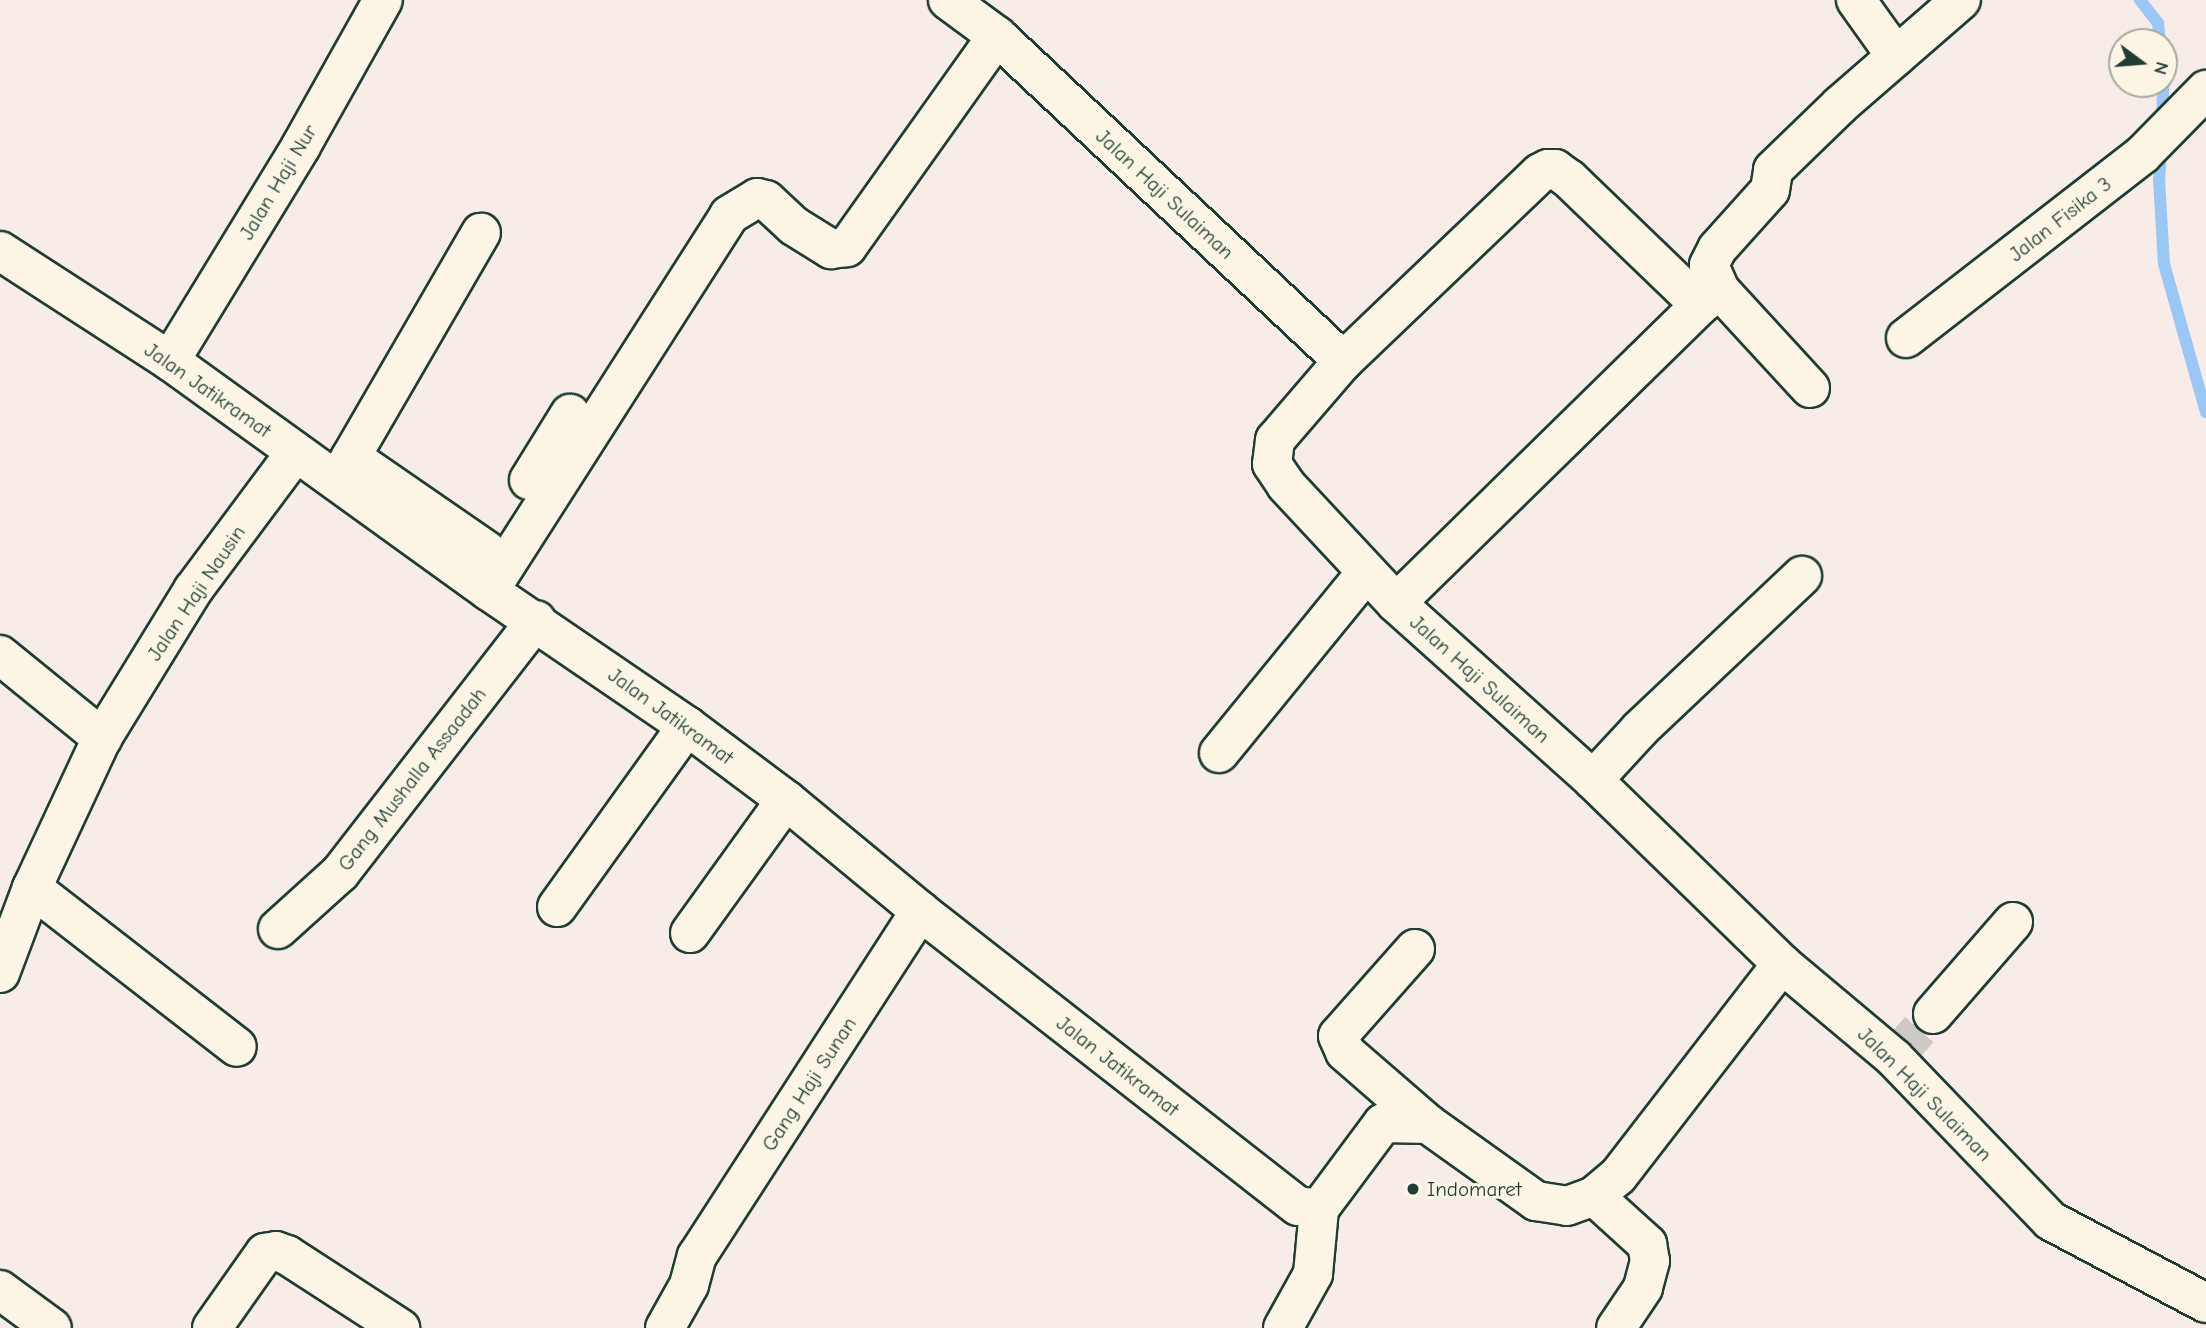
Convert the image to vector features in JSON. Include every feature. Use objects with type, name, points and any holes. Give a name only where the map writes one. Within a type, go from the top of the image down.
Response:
[{"type":"street","name":"Jalan Haji Nur","points":[[170,361],[301,146],[383,0]]},
{"type":"street","points":[[1856,0],[1896,56]]},
{"type":"street","points":[[1396,603],[1710,298],[1709,265],[1717,249],[1770,190],[1773,170],[1961,0]]},
{"type":"street","name":"Jalan Haji Sulaiman","points":[[957,3],[997,36],[1343,361],[1275,440],[1272,464],[1286,485],[1366,573],[1593,780],[1782,964],[1894,1058],[2051,1221],[2206,1303]]},
{"type":"street","points":[[482,573],[729,215],[757,198],[766,200],[794,226],[831,249],[847,247],[997,36]]},
{"type":"street","name":"Jalan Fisika 3","points":[[1906,338],[2143,154],[2205,90]]},
{"type":"street","points":[[1343,361],[1540,173],[1555,169],[1710,298],[1810,388]]},
{"type":"street","points":[[344,469],[481,233]]},
{"type":"street","name":"Jalan Jatikramat","points":[[0,251],[170,361],[296,452],[344,469],[482,573],[536,620],[687,726],[786,800],[920,911],[1298,1206],[1319,1209]]},
{"type":"street","points":[[482,573],[570,414]]},
{"type":"street","name":"Jalan Haji Nausin","points":[[0,973],[32,888],[102,738],[193,590],[296,452]]},
{"type":"street","points":[[1219,752],[1366,573]]},
{"type":"street","points":[[1593,780],[1640,729],[1802,576]]},
{"type":"street","name":"Gang Mushalla Assaadah","points":[[278,929],[340,873],[536,620]]},
{"type":"street","points":[[0,654],[102,738]]},
{"type":"street","points":[[557,907],[687,726]]},
{"type":"street","points":[[690,933],[786,800]]},
{"type":"street","points":[[32,888],[237,1047]]},
{"type":"street","name":"Gang Haji Sunan","points":[[665,1328],[689,1285],[697,1256],[920,911]]},
{"type":"street","points":[[1933,1014],[2013,922]]},
{"type":"street","points":[[1415,949],[1338,1035],[1345,1052],[1428,1124],[1536,1201],[1567,1206],[1594,1196],[1618,1177],[1782,964]]},
{"type":"street","points":[[1283,1328],[1314,1274],[1319,1209],[1382,1123],[1428,1124]]},
{"type":"street","points":[[1594,1196],[1647,1244],[1650,1261],[1643,1288],[1616,1328]]},
{"type":"street","points":[[212,1328],[265,1253],[276,1251],[287,1255],[400,1328]]},
{"type":"street","points":[[0,1290],[52,1328]]},
{"type":"street","points":[[2202,1328],[2206,1317]]},
{"type":"waterway","points":[[2140,0],[2158,23],[2159,28]]},
{"type":"waterway","points":[[2162,122],[2163,98]]},
{"type":"waterway","points":[[2161,147],[2159,180],[2164,264],[2206,412]]},
{"type":"tunnel","points":[[1894,1058],[1933,1014]]},
{"type":"place","name":"Indomaret","points":[[1413,1189]]}]
